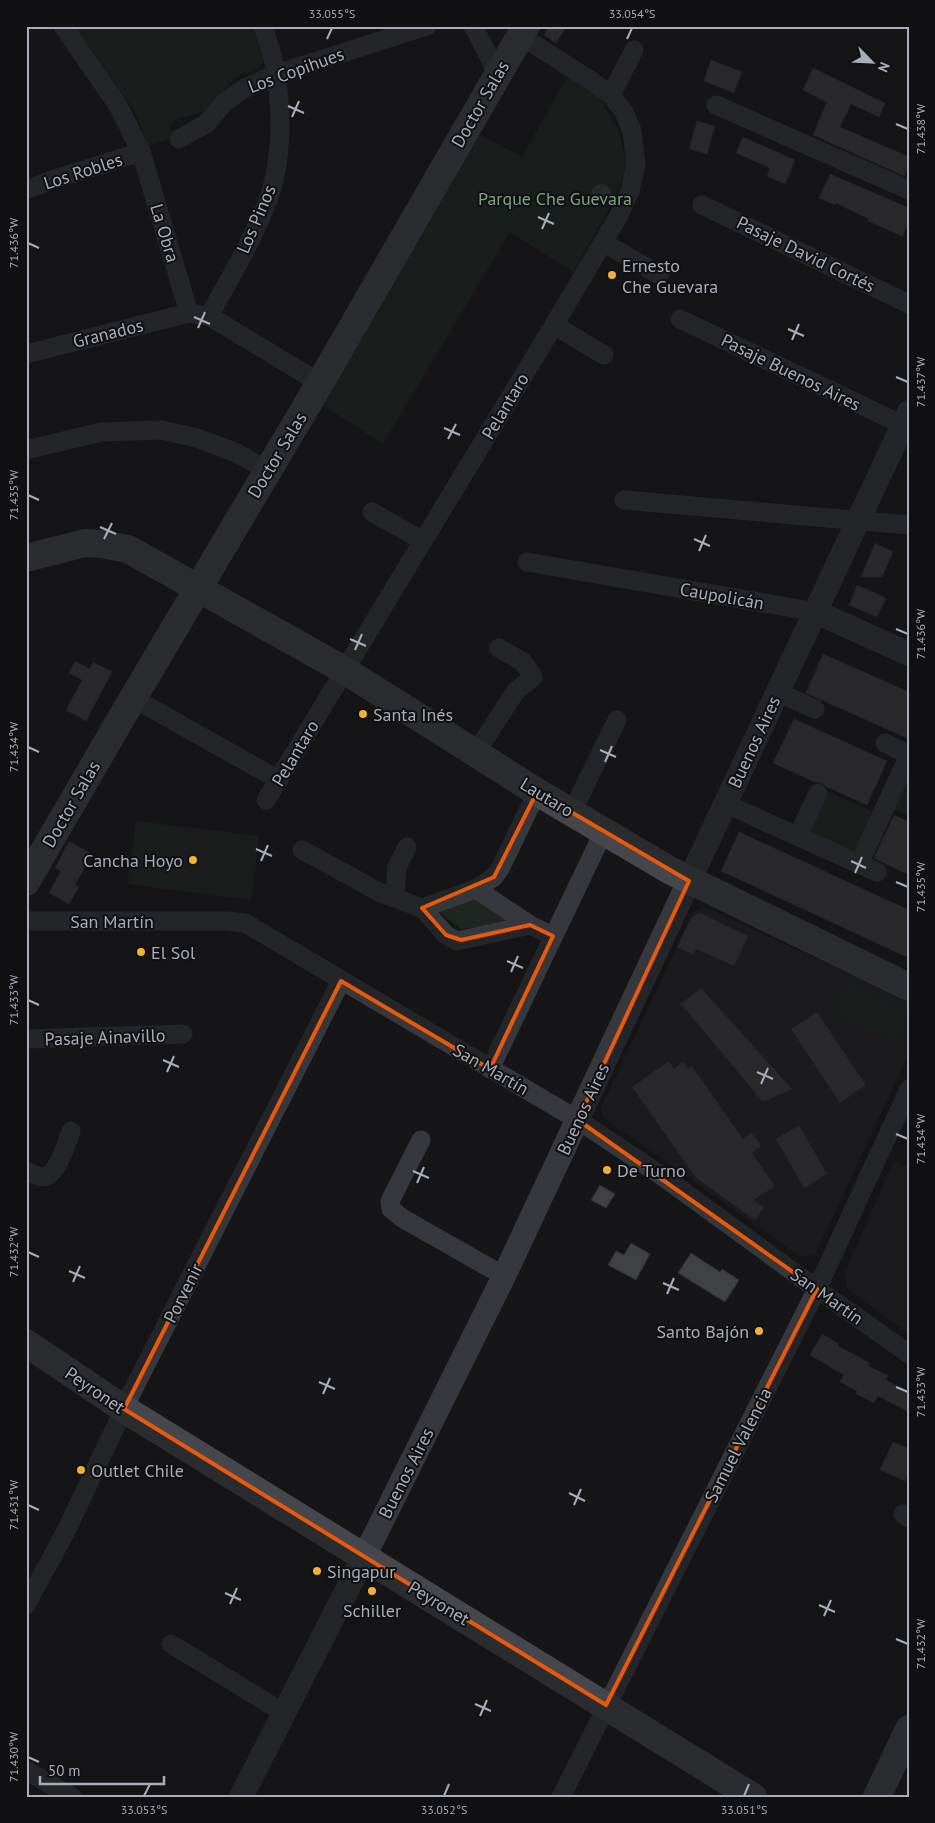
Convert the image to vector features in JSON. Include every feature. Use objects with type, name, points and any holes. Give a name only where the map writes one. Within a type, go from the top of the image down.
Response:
[{"type":"main road","name":"Doctor Salas","points":[[26,882],[198,587],[320,383],[523,31]]},
{"type":"main road","name":"Lautaro","points":[[26,558],[85,543],[128,549],[344,670],[537,792],[689,882],[909,987]]},
{"type":"main road","name":"Peyronet","points":[[26,1344],[124,1409],[753,1797]]},
{"type":"main road","points":[[877,1797],[909,1729]]},
{"type":"street","name":"La Obra","points":[[63,26],[120,106],[141,152],[189,313]]},
{"type":"street","name":"Los Pinos","points":[[209,316],[256,230],[276,169],[280,128],[276,74],[263,26]]},
{"type":"street","name":"Los Copihues","points":[[179,139],[206,124],[224,103],[243,89],[276,74],[427,26]]},
{"type":"street","points":[[473,26],[498,74]]},
{"type":"street","name":"Pelantaro","points":[[266,800],[554,325],[603,242],[630,191],[636,165],[632,131],[624,112],[611,95],[523,31]]},
{"type":"street","points":[[611,95],[634,50]]},
{"type":"street","points":[[716,105],[909,190]]},
{"type":"street","name":"Los Robles","points":[[26,190],[141,152]]},
{"type":"street","name":"Pasaje David Cortés","points":[[702,205],[909,304]]},
{"type":"street","points":[[603,242],[659,275]]},
{"type":"street","points":[[189,313],[209,316],[320,383]]},
{"type":"street","name":"Granados","points":[[26,354],[189,313]]},
{"type":"street","name":"Pasaje Buenos Aires","points":[[680,319],[906,419]]},
{"type":"street","points":[[554,325],[604,355]]},
{"type":"street","name":"Buenos Aires","points":[[240,1797],[364,1557],[504,1276],[906,419]]},
{"type":"street","points":[[26,450],[101,432],[162,430],[198,438],[229,450],[268,471]]},
{"type":"street","points":[[624,500],[909,525]]},
{"type":"street","points":[[372,512],[423,541]]},
{"type":"street","name":"Caupolicán","points":[[527,562],[816,612],[909,654]]},
{"type":"street","points":[[476,752],[516,691],[533,676],[523,662],[499,648]]},
{"type":"street","points":[[777,692],[815,709]]},
{"type":"street","points":[[133,698],[279,780]]},
{"type":"street","points":[[572,812],[617,720]]},
{"type":"street","points":[[859,864],[909,755],[885,743]]},
{"type":"street","points":[[422,908],[476,889],[494,877],[501,867],[537,792]]},
{"type":"street","points":[[798,836],[818,793]]},
{"type":"street","points":[[726,804],[877,872]]},
{"type":"street","points":[[490,1068],[603,832]]},
{"type":"street","points":[[395,897],[396,867],[407,847]]},
{"type":"street","points":[[302,850],[381,893],[422,908],[446,935],[457,940],[530,925]]},
{"type":"street","points":[[476,889],[530,925],[553,936]]},
{"type":"street","name":"San Martín","points":[[26,921],[226,921],[245,923],[578,1120],[662,1176],[909,1354]]},
{"type":"street","name":"Porvenir","points":[[26,1604],[66,1531],[124,1409],[342,981]]},
{"type":"street","name":"Pasaje Ainavillo","points":[[26,1039],[183,1034]]},
{"type":"street","name":"Samuel Valencia","points":[[561,1797],[817,1289],[909,1089]]},
{"type":"street","points":[[26,1171],[40,1177],[48,1176],[55,1170],[71,1131]]},
{"type":"street","points":[[421,1140],[390,1201],[391,1208],[402,1218],[504,1276]]},
{"type":"street","points":[[171,1644],[284,1713]]},
{"type":"street","points":[[26,1770],[72,1797]]},
{"type":"highlighted area","points":[[537,792],[689,881],[578,1120],[817,1289],[606,1705],[124,1409],[341,981],[490,1069],[553,936],[530,925],[461,940],[446,935],[422,908],[494,877]]},
{"type":"shaded area","points":[[705,907],[909,1001],[909,1053],[815,1255],[801,1257],[603,1117],[601,1108],[694,911]]},
{"type":"shaded area","points":[[894,1161],[909,1168],[909,1334],[847,1288],[845,1272]]},
{"type":"green space","points":[[74,26],[254,26],[263,61],[259,68],[234,78],[209,110],[173,120],[170,126],[174,138],[148,146],[135,111]]},
{"type":"green space","name":"Parque Che Guevara","points":[[567,77],[598,95],[619,131],[627,167],[613,202],[573,272],[510,232],[383,444],[321,404],[479,134],[522,157]]},
{"type":"green space","points":[[909,775],[909,816],[893,809]]},
{"type":"green space","points":[[823,789],[873,812],[853,855],[804,833]]},
{"type":"green space","name":"Cancha Hoyo","points":[[136,821],[259,836],[251,900],[128,884]]},
{"type":"green space","points":[[472,897],[511,923],[461,929],[438,911]]},
{"type":"green space","points":[[849,983],[909,1012],[895,1042],[835,1013]]},
{"type":"building","points":[[549,26],[567,26],[556,43],[544,35]]},
{"type":"building","points":[[711,60],[742,72],[734,93],[704,81]]},
{"type":"building","points":[[813,68],[885,103],[879,117],[851,104],[840,127],[909,157],[909,165],[904,176],[813,135],[827,102],[803,90]]},
{"type":"building","points":[[697,121],[715,126],[707,154],[689,149]]},
{"type":"building","points":[[743,137],[795,160],[785,184],[767,176],[770,168],[736,153]]},
{"type":"building","points":[[830,174],[909,208],[909,222],[902,236],[868,221],[869,219],[836,203],[835,205],[819,198]]},
{"type":"building","points":[[601,184],[608,187],[611,194],[608,201],[601,204],[594,201],[591,194],[594,187]]},
{"type":"building","points":[[875,543],[893,552],[882,577],[861,577]]},
{"type":"building","points":[[857,585],[886,598],[877,617],[849,605]]},
{"type":"building","points":[[823,654],[909,692],[909,739],[806,693]]},
{"type":"building","points":[[75,661],[90,669],[93,662],[112,672],[86,721],[66,710],[82,680],[69,673]]},
{"type":"building","points":[[794,719],[887,761],[867,805],[822,783],[812,781],[773,763]]},
{"type":"building","points":[[894,815],[909,822],[909,875],[874,858]]},
{"type":"building","points":[[739,832],[909,910],[909,958],[721,871]]},
{"type":"building","points":[[69,841],[92,854],[75,885],[79,887],[69,904],[49,893],[61,871],[55,868]]},
{"type":"building","points":[[700,913],[748,936],[734,966],[696,949],[693,955],[677,947],[692,917]]},
{"type":"building","points":[[701,988],[792,1089],[763,1102],[681,1004]]},
{"type":"building","points":[[817,1012],[866,1085],[840,1103],[791,1029]]},
{"type":"building","points":[[669,1061],[674,1069],[683,1062],[688,1069],[692,1066],[743,1139],[752,1133],[761,1146],[752,1153],[775,1186],[754,1200],[764,1207],[755,1220],[696,1178],[632,1087]]},
{"type":"building","points":[[799,1125],[827,1174],[804,1188],[776,1139]]},
{"type":"building","points":[[600,1185],[615,1194],[606,1208],[591,1200]]},
{"type":"building","points":[[631,1243],[650,1254],[636,1280],[608,1265],[616,1251],[624,1255]]},
{"type":"building","points":[[691,1253],[720,1272],[722,1269],[739,1280],[725,1302],[678,1273]]},
{"type":"building","points":[[822,1334],[839,1344],[838,1346],[870,1363],[869,1366],[888,1376],[886,1380],[909,1392],[909,1412],[878,1396],[874,1403],[856,1394],[857,1391],[840,1382],[844,1375],[810,1355]]},
{"type":"building","points":[[893,1442],[909,1449],[909,1474],[905,1481],[880,1470]]},
{"type":"place","name":"Ernesto Che Guevara","points":[[612,275]]},
{"type":"place","name":"Santa Inés","points":[[363,714]]},
{"type":"place","name":"Cancha Hoyo","points":[[193,860]]},
{"type":"place","name":"El Sol","points":[[141,952]]},
{"type":"place","name":"De Turno","points":[[607,1170]]},
{"type":"place","name":"Santo Bajón","points":[[759,1331]]},
{"type":"place","name":"Outlet Chile","points":[[81,1470]]},
{"type":"place","name":"Singapur","points":[[317,1571]]},
{"type":"place","name":"Schiller","points":[[372,1591]]}]
